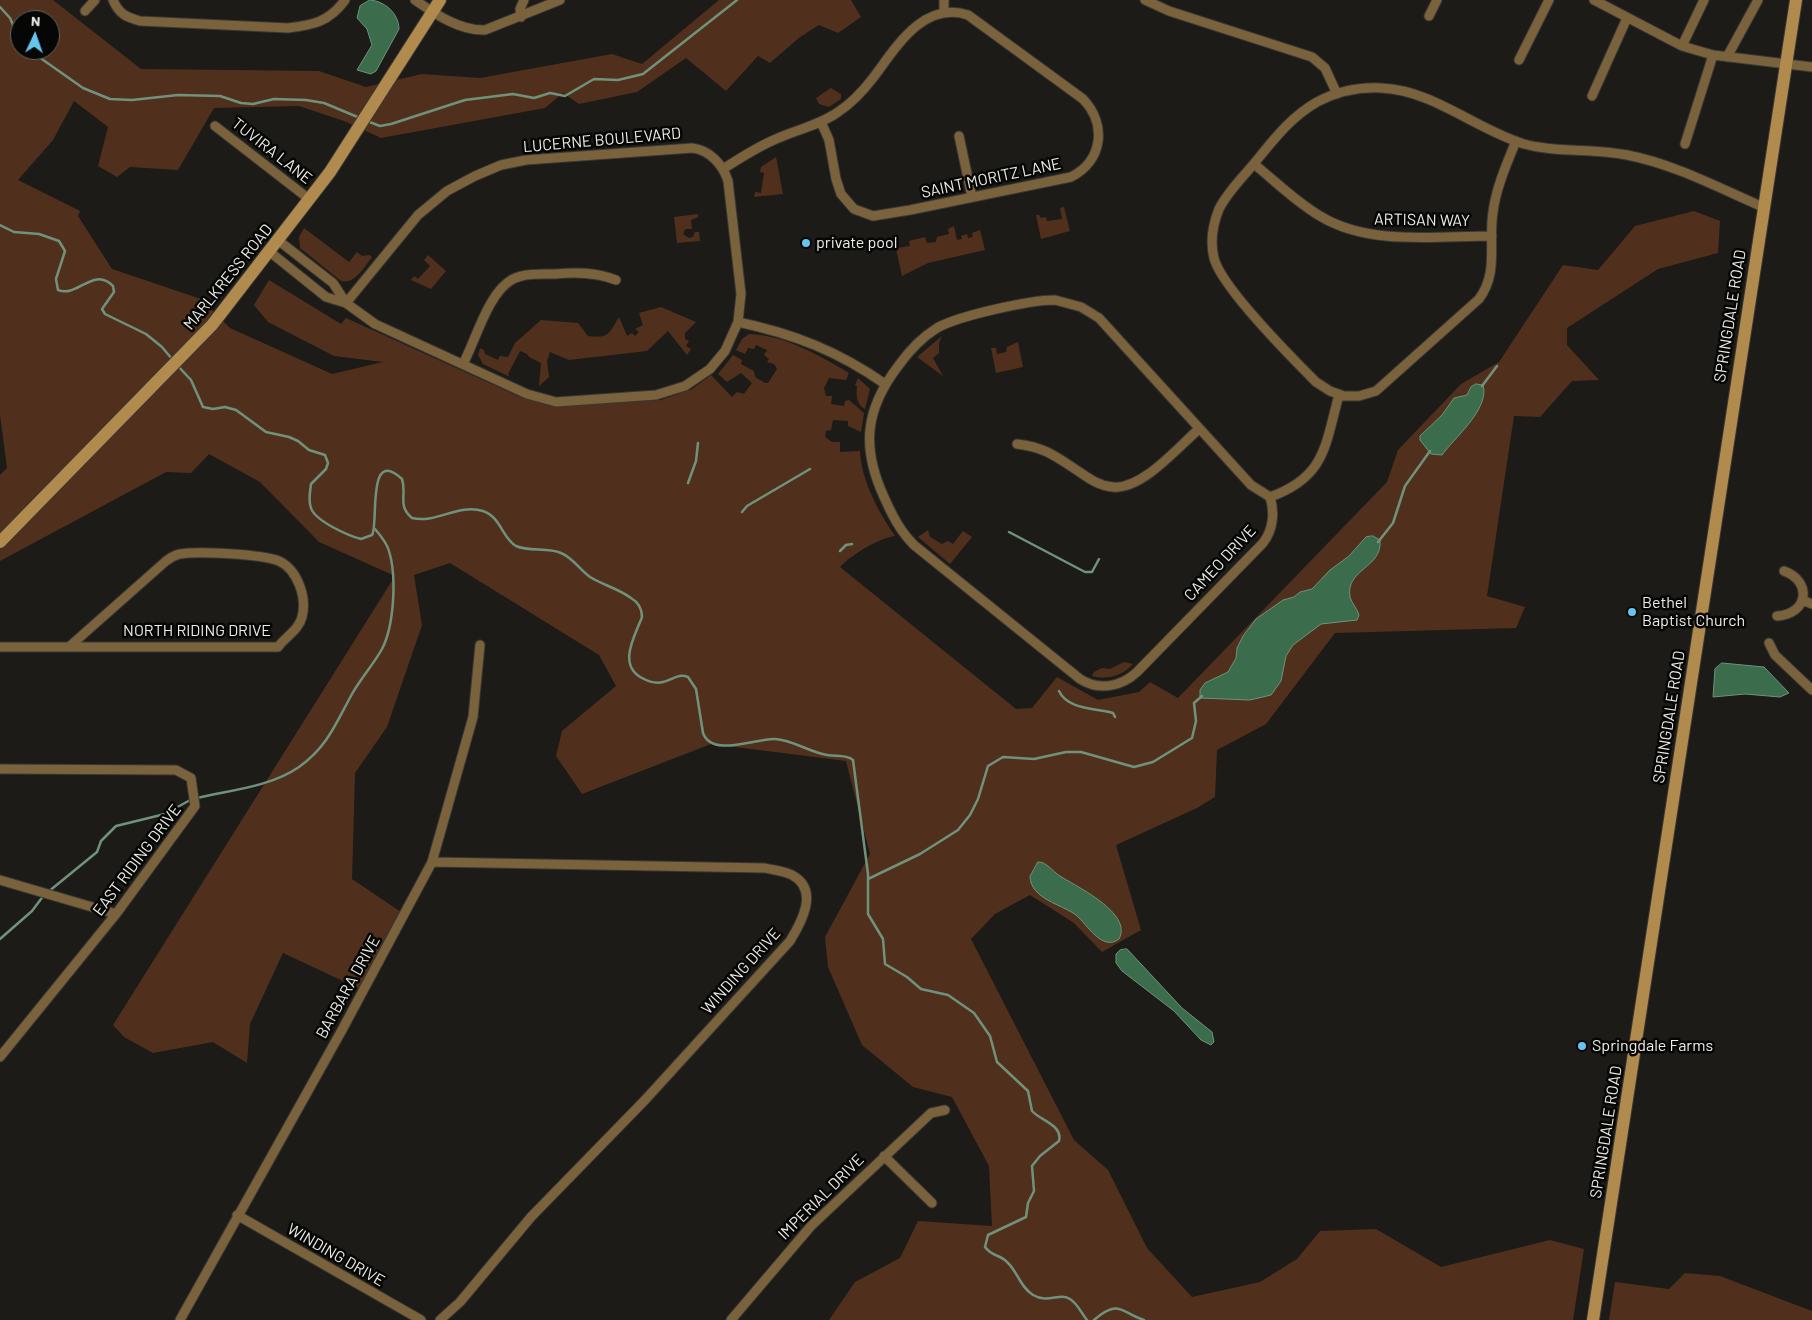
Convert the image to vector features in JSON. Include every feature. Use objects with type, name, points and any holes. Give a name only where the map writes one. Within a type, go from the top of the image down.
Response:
[{"type":"main road","name":"MARLKRESS ROAD","points":[[0,542],[177,363],[212,325],[279,241],[356,134],[440,0]]},
{"type":"main road","name":"SPRINGDALE ROAD","points":[[1592,1320],[1796,0]]},
{"type":"street","points":[[85,11],[95,0]]},
{"type":"street","points":[[113,0],[119,12],[127,18],[140,21],[288,28],[309,26],[324,21],[345,0]]},
{"type":"street","points":[[415,0],[432,12],[459,26],[475,31],[485,30],[521,17],[560,0]]},
{"type":"street","points":[[521,17],[520,9],[524,0]]},
{"type":"street","points":[[270,252],[326,297],[346,303],[375,324],[527,394],[549,401],[656,395],[685,386],[710,370],[725,351],[738,322],[741,294],[738,260],[730,188],[723,168],[760,146],[821,122],[838,113],[858,96],[915,24],[932,12],[944,10],[944,0]]},
{"type":"street","points":[[1146,0],[1169,11],[1312,57],[1325,68],[1337,94]]},
{"type":"street","points":[[1429,16],[1437,0]]},
{"type":"street","points":[[1519,60],[1549,0]]},
{"type":"street","points":[[1594,0],[1611,4],[1627,18],[1682,46],[1713,55],[1812,67]]},
{"type":"street","points":[[1682,46],[1704,0]]},
{"type":"street","points":[[1727,57],[1758,0]]},
{"type":"street","name":"SAINT MORITZ LANE","points":[[821,122],[829,140],[839,190],[847,203],[860,212],[879,216],[1063,179],[1076,174],[1090,162],[1099,142],[1099,126],[1093,111],[1083,99],[969,16],[958,11],[944,10]]},
{"type":"street","points":[[1592,96],[1627,18]]},
{"type":"street","points":[[1685,144],[1713,55]]},
{"type":"street","points":[[1516,141],[1494,202],[1491,274],[1479,299],[1380,388],[1359,396],[1339,395],[1324,388],[1311,377],[1234,293],[1217,268],[1214,256],[1213,235],[1218,212],[1227,196],[1292,119],[1316,103],[1337,94],[1375,87],[1406,91],[1516,141],[1551,149],[1604,151],[1632,156],[1664,166],[1763,207]]},
{"type":"street","name":"TUVIRA LANE","points":[[215,126],[309,199]]},
{"type":"street","points":[[960,136],[972,197]]},
{"type":"street","name":"LUCERNE BOULEVARD","points":[[346,303],[418,214],[454,187],[492,169],[533,159],[682,148],[704,151],[723,168]]},
{"type":"street","name":"ARTISAN WAY","points":[[1254,164],[1315,213],[1354,231],[1379,236],[1492,236]]},
{"type":"street","points":[[279,241],[333,283],[346,303]]},
{"type":"street","points":[[463,364],[494,298],[503,286],[513,279],[532,275],[578,273],[604,275],[616,280]]},
{"type":"street","name":"CAMEO DRIVE","points":[[1059,300],[1081,307],[1099,318],[1199,429],[1251,485],[1270,498],[1272,524],[1266,539],[1141,669],[1130,679],[1114,685],[1089,684],[918,548],[901,530],[876,480],[870,453],[872,414],[885,384],[918,343],[945,324],[968,316],[1039,301],[1059,300]]},
{"type":"street","points":[[738,322],[783,332],[815,344],[885,384]]},
{"type":"street","points":[[1270,498],[1295,485],[1317,465],[1325,449],[1339,395]]},
{"type":"street","points":[[1016,444],[1046,450],[1093,481],[1120,487],[1130,485],[1144,477],[1199,429]]},
{"type":"street","name":"NORTH RIDING DRIVE","points":[[0,647],[278,647],[302,619],[304,605],[302,590],[295,576],[279,561],[195,552],[177,554],[166,561],[70,646]]},
{"type":"street","points":[[1777,616],[1794,612],[1802,600],[1802,588],[1799,580],[1793,574],[1784,571]]},
{"type":"street","points":[[1802,600],[1812,604]]},
{"type":"street","points":[[1769,643],[1775,655],[1812,690]]},
{"type":"street","name":"BARBARA DRIVE","points":[[180,1320],[432,862],[473,717],[480,645]]},
{"type":"street","name":"EAST RIDING DRIVE","points":[[0,769],[176,770],[191,778],[195,806],[116,914],[1,1055]]},
{"type":"street","name":"WINDING DRIVE","points":[[432,862],[765,868],[793,875],[803,886],[807,896],[803,919],[790,942],[645,1100],[531,1217],[460,1302],[440,1320]]},
{"type":"street","points":[[0,880],[116,914]]},
{"type":"street","name":"IMPERIAL DRIVE","points":[[731,1320],[811,1226],[931,1113],[945,1110]]},
{"type":"street","points":[[884,1156],[932,1203]]},
{"type":"street","name":"WINDING DRIVE","points":[[237,1215],[421,1320]]},
{"type":"shaded area","points":[[0,0],[53,0],[141,69],[319,71],[366,87],[422,74],[480,78],[612,54],[642,64],[719,0],[851,0],[861,17],[838,33],[819,25],[800,37],[770,63],[758,56],[726,91],[686,58],[637,92],[579,104],[563,93],[545,108],[381,138],[344,121],[299,106],[214,108],[178,170],[130,167],[117,177],[98,166],[108,127],[74,101],[53,140],[18,180],[80,211],[78,216],[112,269],[201,299],[230,328],[332,374],[383,362],[334,356],[268,322],[254,305],[269,280],[341,324],[346,318],[518,396],[550,406],[661,400],[692,389],[711,375],[732,397],[737,392],[744,394],[752,383],[741,373],[727,382],[718,374],[733,355],[742,360],[741,364],[754,371],[755,377],[765,383],[768,383],[777,369],[774,364],[767,362],[769,359],[764,355],[767,350],[756,345],[754,349],[748,348],[745,354],[736,350],[742,339],[749,334],[762,335],[788,342],[826,359],[849,373],[846,380],[829,378],[824,388],[826,396],[832,396],[831,404],[844,406],[845,401],[849,400],[864,413],[861,432],[848,426],[848,421],[833,420],[831,430],[826,431],[825,437],[832,442],[840,442],[840,452],[860,451],[867,485],[895,536],[888,537],[866,548],[851,557],[840,567],[1016,709],[1032,708],[1057,677],[1098,700],[1139,692],[1150,682],[1178,698],[1387,482],[1398,450],[1461,384],[1499,362],[1563,265],[1598,270],[1635,226],[1694,211],[1720,221],[1718,253],[1658,269],[1567,328],[1567,345],[1599,380],[1572,381],[1540,417],[1514,416],[1487,596],[1525,607],[1516,628],[1335,633],[1266,724],[1217,750],[1215,797],[1197,808],[1116,845],[1141,930],[1102,952],[1074,923],[1030,895],[995,914],[971,939],[1074,1140],[1108,1170],[1147,1248],[1192,1297],[1260,1282],[1297,1259],[1320,1231],[1376,1229],[1441,1267],[1550,1240],[1584,1249],[1573,1320],[829,1320],[855,1282],[900,1258],[918,1221],[992,1226],[989,1166],[952,1097],[913,1087],[862,1045],[828,967],[825,937],[870,854],[846,761],[711,744],[582,794],[556,756],[562,731],[616,686],[599,655],[450,563],[414,575],[422,625],[387,727],[355,773],[352,879],[401,912],[360,989],[283,953],[250,1024],[247,1063],[213,1042],[153,1053],[124,1037],[113,1025],[395,576],[319,542],[260,482],[209,454],[191,473],[166,472],[0,561],[0,475],[7,468],[0,415]]},
{"type":"shaded area","points":[[370,0],[381,3],[394,13],[399,29],[376,71],[371,74],[357,70],[372,45],[367,29],[357,18],[360,6]]},
{"type":"shaded area","points":[[831,88],[841,94],[841,99],[829,107],[819,104],[816,98]]},
{"type":"shaded area","points":[[776,157],[783,194],[754,197],[755,192],[761,193],[764,173],[760,172],[761,167]]},
{"type":"shaded area","points":[[1064,207],[1070,231],[1041,239],[1036,215],[1039,215],[1041,218],[1046,217],[1047,221],[1062,219],[1060,208]]},
{"type":"shaded area","points":[[698,214],[698,217],[691,220],[692,229],[685,229],[683,234],[689,238],[693,237],[695,232],[699,232],[700,241],[677,243],[674,217]]},
{"type":"shaded area","points":[[954,226],[957,240],[962,239],[961,236],[967,234],[968,238],[973,237],[972,233],[980,230],[985,250],[928,263],[902,276],[895,244],[897,243],[898,248],[910,246],[909,241],[925,237],[927,243],[936,242],[937,237],[949,234],[948,229]]},
{"type":"shaded area","points":[[304,228],[349,262],[357,252],[362,256],[369,255],[372,257],[363,270],[355,277],[351,280],[341,281],[300,248],[299,237]]},
{"type":"shaded area","points":[[428,255],[446,271],[431,289],[411,280],[414,276],[418,279],[430,266],[424,260]]},
{"type":"shaded area","points":[[661,307],[696,322],[685,333],[685,339],[689,341],[686,346],[691,349],[687,355],[668,331],[647,351],[569,360],[550,352],[547,361],[549,377],[539,386],[541,363],[527,354],[520,351],[508,374],[510,377],[483,364],[478,355],[480,348],[484,350],[485,354],[498,360],[500,356],[508,357],[515,343],[541,320],[578,323],[588,336],[600,337],[610,331],[619,317],[627,336],[632,333],[635,336],[639,332],[635,329],[643,325],[639,313]]},
{"type":"shaded area","points":[[942,336],[939,343],[939,353],[933,358],[943,376],[917,357]]},
{"type":"shaded area","points":[[1018,342],[1023,367],[996,373],[991,348],[996,348],[997,354],[1006,352],[1007,347]]},
{"type":"shaded area","points":[[858,378],[870,389],[865,409],[857,399],[857,386],[855,385]]},
{"type":"shaded area","points":[[1476,384],[1483,385],[1484,394],[1481,404],[1470,423],[1442,455],[1431,454],[1420,440],[1420,436],[1442,415],[1454,398],[1467,395],[1471,387]]},
{"type":"shaded area","points":[[928,530],[930,537],[942,544],[948,541],[953,544],[963,531],[972,537],[950,564],[918,537]]},
{"type":"shaded area","points":[[1373,536],[1380,540],[1376,557],[1358,574],[1350,588],[1350,597],[1359,615],[1357,620],[1321,624],[1293,645],[1286,656],[1281,681],[1271,695],[1250,700],[1200,698],[1200,690],[1205,683],[1228,672],[1236,658],[1237,648],[1243,636],[1256,619],[1283,600],[1312,589],[1330,570],[1349,556],[1366,537]]},
{"type":"shaded area","points":[[1124,662],[1133,664],[1124,672],[1114,676],[1092,676],[1094,672],[1102,668],[1110,669]]},
{"type":"shaded area","points":[[1722,663],[1764,667],[1789,693],[1780,697],[1745,694],[1713,697],[1715,669]]},
{"type":"shaded area","points":[[1038,862],[1047,865],[1060,876],[1090,894],[1111,911],[1118,920],[1121,929],[1119,939],[1107,942],[1101,939],[1076,915],[1041,896],[1036,891],[1030,877]]},
{"type":"shaded area","points":[[1127,949],[1182,1008],[1212,1032],[1214,1042],[1211,1045],[1201,1040],[1174,1011],[1122,971],[1116,963],[1116,954],[1120,950]]},
{"type":"shaded area","points":[[1685,1273],[1720,1276],[1812,1311],[1812,1320],[1609,1320],[1615,1282],[1669,1289]]},
{"type":"waterway","points":[[367,121],[380,126],[391,124],[465,100],[513,94],[534,98],[550,93],[565,96],[594,79],[618,80],[643,74],[737,0]]},
{"type":"waterway","points":[[0,7],[10,18]]},
{"type":"waterway","points":[[43,60],[83,88],[110,99],[132,100],[178,95],[220,96],[241,103],[253,104],[274,99],[306,100],[324,103],[360,118]]},
{"type":"waterway","points":[[0,225],[14,232],[39,234],[59,241],[65,251],[56,279],[58,290],[72,290],[99,279],[106,281],[113,286],[114,292],[102,309],[105,314],[146,334],[162,347],[172,359]]},
{"type":"waterway","points":[[177,365],[191,380],[203,407],[213,409],[225,407],[236,410],[266,432],[289,437],[298,441],[309,450],[325,455],[328,463],[326,469],[311,484],[310,496],[311,508],[325,523],[361,539],[372,535],[376,490],[379,479],[383,472],[391,471],[402,479],[405,509],[412,518],[430,518],[456,511],[474,509],[483,511],[494,518],[507,538],[516,546],[561,553],[569,557],[590,577],[621,592],[638,604],[642,617],[630,650],[629,659],[631,666],[644,679],[658,683],[676,677],[688,677],[696,689],[703,733],[708,740],[725,746],[775,739],[830,756],[844,756],[853,760],[868,874],[868,914],[883,939],[885,964],[907,977],[921,989],[948,995],[974,1013],[990,1036],[997,1062],[1028,1091],[1032,1111],[1058,1131],[1059,1141],[1040,1156],[1032,1166],[1034,1191],[1028,1203],[1026,1217],[988,1235],[985,1247],[1007,1262],[1025,1288],[1033,1295],[1044,1298],[1066,1297],[1075,1303],[1087,1320]]},
{"type":"waterway","points":[[1482,386],[1497,366]]},
{"type":"waterway","points":[[688,483],[696,461],[698,443]]},
{"type":"waterway","points":[[1378,542],[1393,523],[1405,486],[1430,451]]},
{"type":"waterway","points":[[742,512],[747,506],[810,469]]},
{"type":"waterway","points":[[197,798],[250,787],[288,774],[309,759],[330,734],[356,688],[382,649],[392,615],[393,574],[389,551],[382,537],[375,529]]},
{"type":"waterway","points":[[1009,532],[1085,572],[1092,572],[1099,559]]},
{"type":"waterway","points":[[840,551],[846,545],[852,544]]},
{"type":"waterway","points":[[1059,691],[1063,697],[1075,705],[1113,713],[1115,717]]},
{"type":"waterway","points":[[868,879],[920,854],[958,830],[970,815],[978,799],[988,766],[1003,757],[1034,759],[1066,752],[1081,752],[1134,767],[1153,762],[1192,738],[1196,721],[1194,703],[1202,696]]},
{"type":"waterway","points":[[48,892],[97,852],[101,841],[116,826],[165,814],[192,799]]},
{"type":"waterway","points":[[0,939],[32,911],[44,895]]},
{"type":"waterway","points":[[1094,1320],[1103,1313],[1115,1308],[1144,1320]]},
{"type":"place","name":"private pool","points":[[806,243]]},
{"type":"place","name":"Bethel Baptist Church","points":[[1632,612]]},
{"type":"place","name":"Springdale Farms","points":[[1582,1046]]}]
